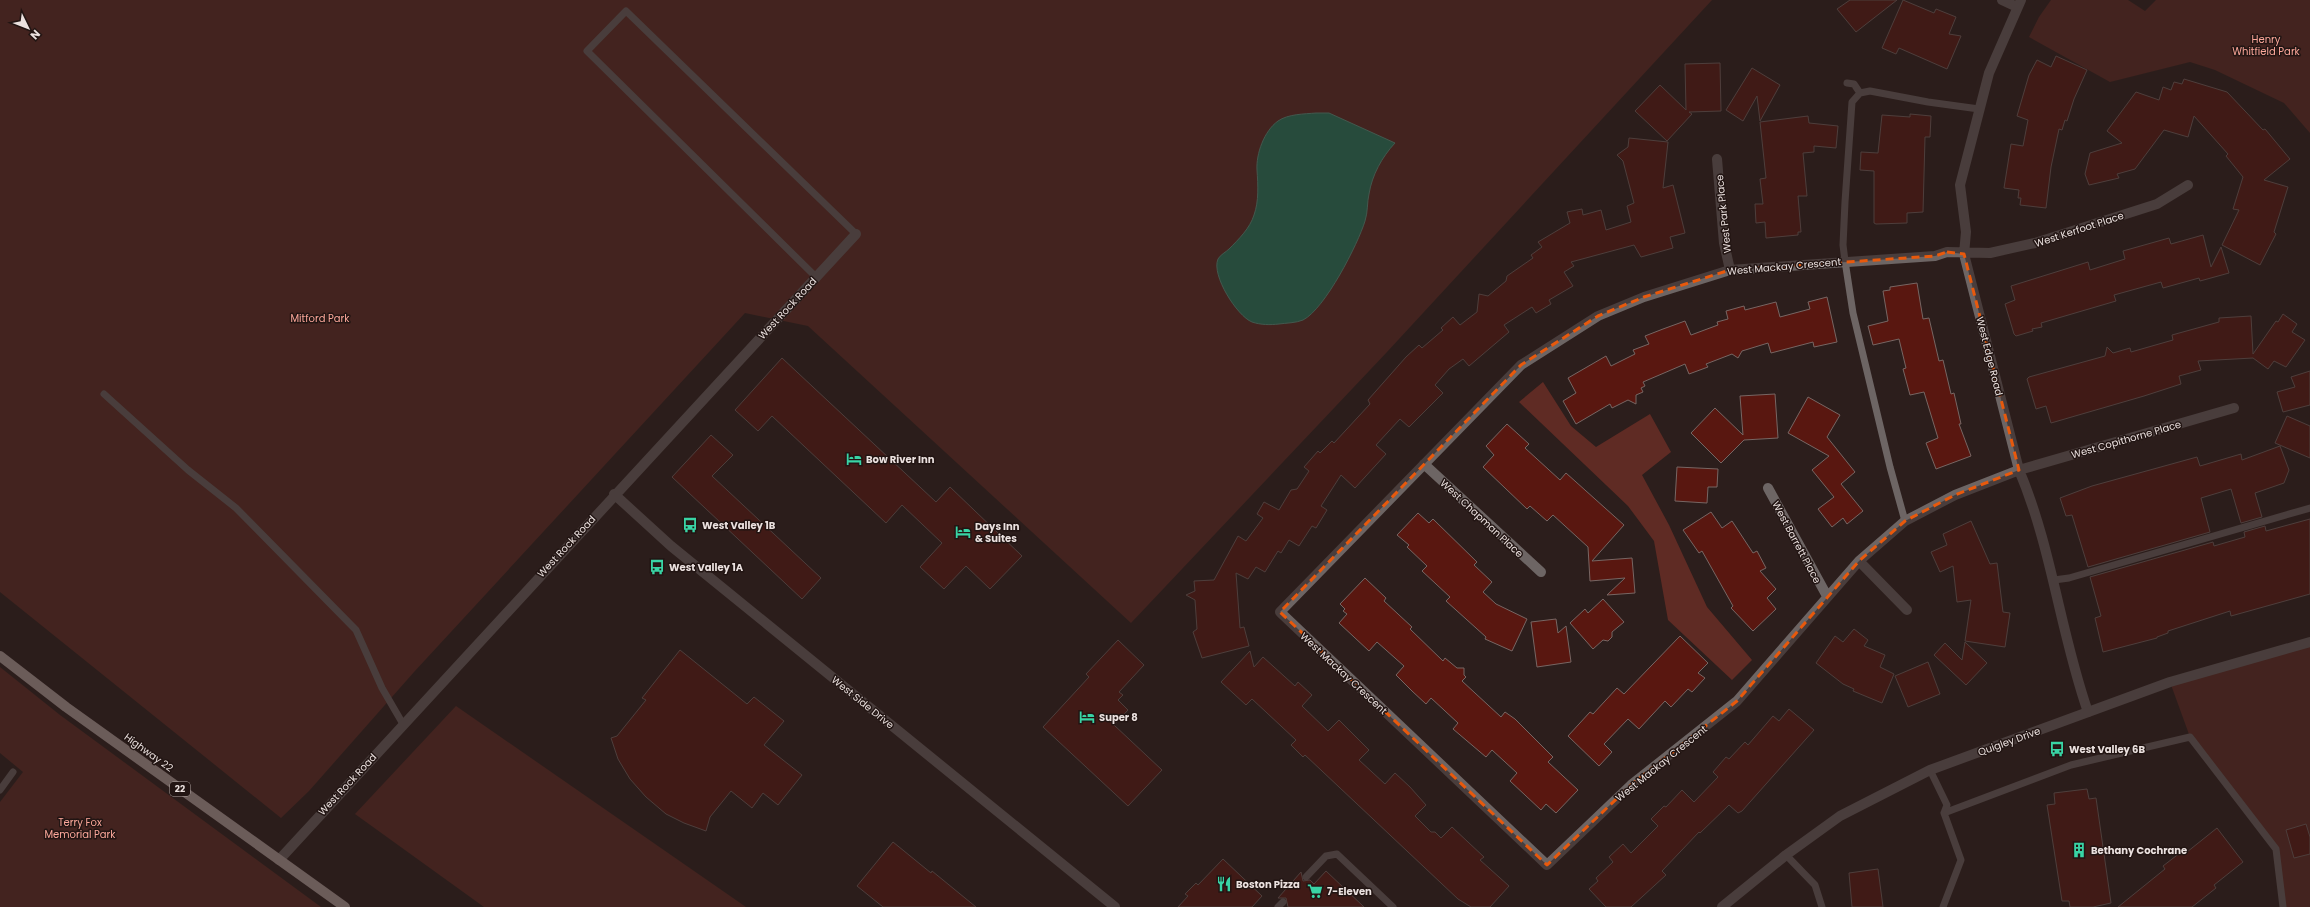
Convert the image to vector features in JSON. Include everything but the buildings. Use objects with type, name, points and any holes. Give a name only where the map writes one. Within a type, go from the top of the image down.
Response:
[{"type":"main road","name":"Highway 22","points":[[0,656],[73,711],[345,907]]},
{"type":"street","points":[[2002,0],[2019,4]]},
{"type":"street","name":"West Edge Road","points":[[2019,4],[1989,73],[1960,185],[1966,232],[1964,254],[2019,470],[2027,491],[2054,580],[2076,679],[2088,712]]},
{"type":"street","name":"West Park Place","points":[[1717,159],[1724,243],[1730,270]]},
{"type":"street","name":"West Kerfoot Place","points":[[1964,254],[1990,253],[2035,243],[2157,204],[2188,185]]},
{"type":"street","name":"West Rock Road","points":[[279,860],[614,494],[856,234]]},
{"type":"street","name":"West Mackay Crescent","points":[[1964,254],[1947,252],[1935,256],[1730,270],[1638,300],[1598,316],[1550,345],[1521,365],[1280,612],[1547,865],[1631,786],[1737,701],[1858,561],[1905,521],[1956,495],[2019,470]]},
{"type":"street","name":"West Copithorne Place","points":[[2019,470],[2234,408]]},
{"type":"street","name":"West Chapman Place","points":[[1424,464],[1541,572]]},
{"type":"street","name":"West Barrett Place","points":[[1768,488],[1827,596]]},
{"type":"street","name":"West Side Drive","points":[[614,494],[671,546],[1115,907]]},
{"type":"street","points":[[1858,561],[1907,610]]},
{"type":"street","name":"Quigley Drive","points":[[1722,907],[1786,855],[1840,816],[1930,770],[2170,682],[2310,642]]},
{"type":"street","name":"Quigley Drive","points":[[1728,907],[1736,896]]},
{"type":"lane","points":[[816,277],[587,51],[626,11],[856,234]]},
{"type":"lane","points":[[1847,83],[1854,84],[1860,93]]},
{"type":"lane","points":[[1905,521],[1890,467],[1852,313],[1843,246],[1852,102],[1860,93],[1870,91],[1928,102],[1979,109]]},
{"type":"lane","points":[[104,394],[188,470],[236,508],[356,630],[382,688],[403,724]]},
{"type":"lane","points":[[2054,580],[2069,578],[2310,508]]},
{"type":"lane","points":[[1944,813],[2071,765],[2190,737],[2276,849],[2283,907]]},
{"type":"lane","points":[[1930,770],[1947,805],[1944,813],[1961,860],[1943,907]]},
{"type":"lane","points":[[0,790],[13,772]]},
{"type":"lane","points":[[1306,877],[1326,856],[1337,854],[1393,907]]},
{"type":"lane","points":[[1786,855],[1815,885],[1822,907]]},
{"type":"highlighted area","points":[[1947,252],[1964,254],[2019,470],[1955,495],[1905,521],[1859,561],[1737,701],[1631,785],[1547,865],[1280,612],[1521,365],[1598,316],[1644,297],[1730,270],[1935,256]]},
{"type":"green space","name":"Mitford Park","points":[[0,0],[1712,0],[1387,352],[1131,623],[808,326],[745,313],[414,672],[309,791],[281,818],[0,592]]},
{"type":"green space","name":"Henry Whitfield Park","points":[[2051,0],[2128,0],[2145,11],[2156,0],[2310,0],[2310,133],[2284,103],[2215,70],[2190,62],[2110,82],[2029,37],[2039,17]]},
{"type":"green space","points":[[1543,382],[1571,426],[1596,447],[1650,414],[1671,452],[1642,475],[1669,525],[1707,607],[1752,660],[1732,680],[1668,620],[1654,541],[1628,506],[1519,402]]},
{"type":"green space","points":[[2310,642],[2310,907],[2283,907],[2276,849],[2190,737],[2170,682]]},
{"type":"green space","name":"Terry Fox Memorial Park","points":[[0,667],[60,715],[321,907],[0,907],[0,802],[23,772],[0,753]]},
{"type":"green space","points":[[456,706],[746,907],[484,907],[355,814]]},
{"type":"shaded area","points":[[1316,113],[1329,113],[1395,143],[1382,160],[1375,173],[1368,197],[1366,218],[1355,245],[1340,275],[1321,303],[1312,314],[1300,321],[1272,325],[1252,322],[1239,312],[1227,294],[1218,275],[1218,259],[1247,229],[1252,220],[1256,210],[1258,157],[1262,143],[1273,125],[1286,117]]},
{"type":"place","name":"Bow River Inn","points":[[854,459]]},
{"type":"place","name":"West Valley 1B","points":[[690,525]]},
{"type":"place","name":"Days Inn & Suites","points":[[963,532]]},
{"type":"place","name":"West Valley 1A","points":[[657,567]]},
{"type":"place","name":"Super 8","points":[[1087,717]]},
{"type":"place","name":"West Valley 6B","points":[[2057,749]]},
{"type":"place","name":"Bethany Cochrane","points":[[2079,850]]},
{"type":"place","name":"Boston Pizza","points":[[1224,884]]},
{"type":"place","name":"7-Eleven","points":[[1315,891]]}]
